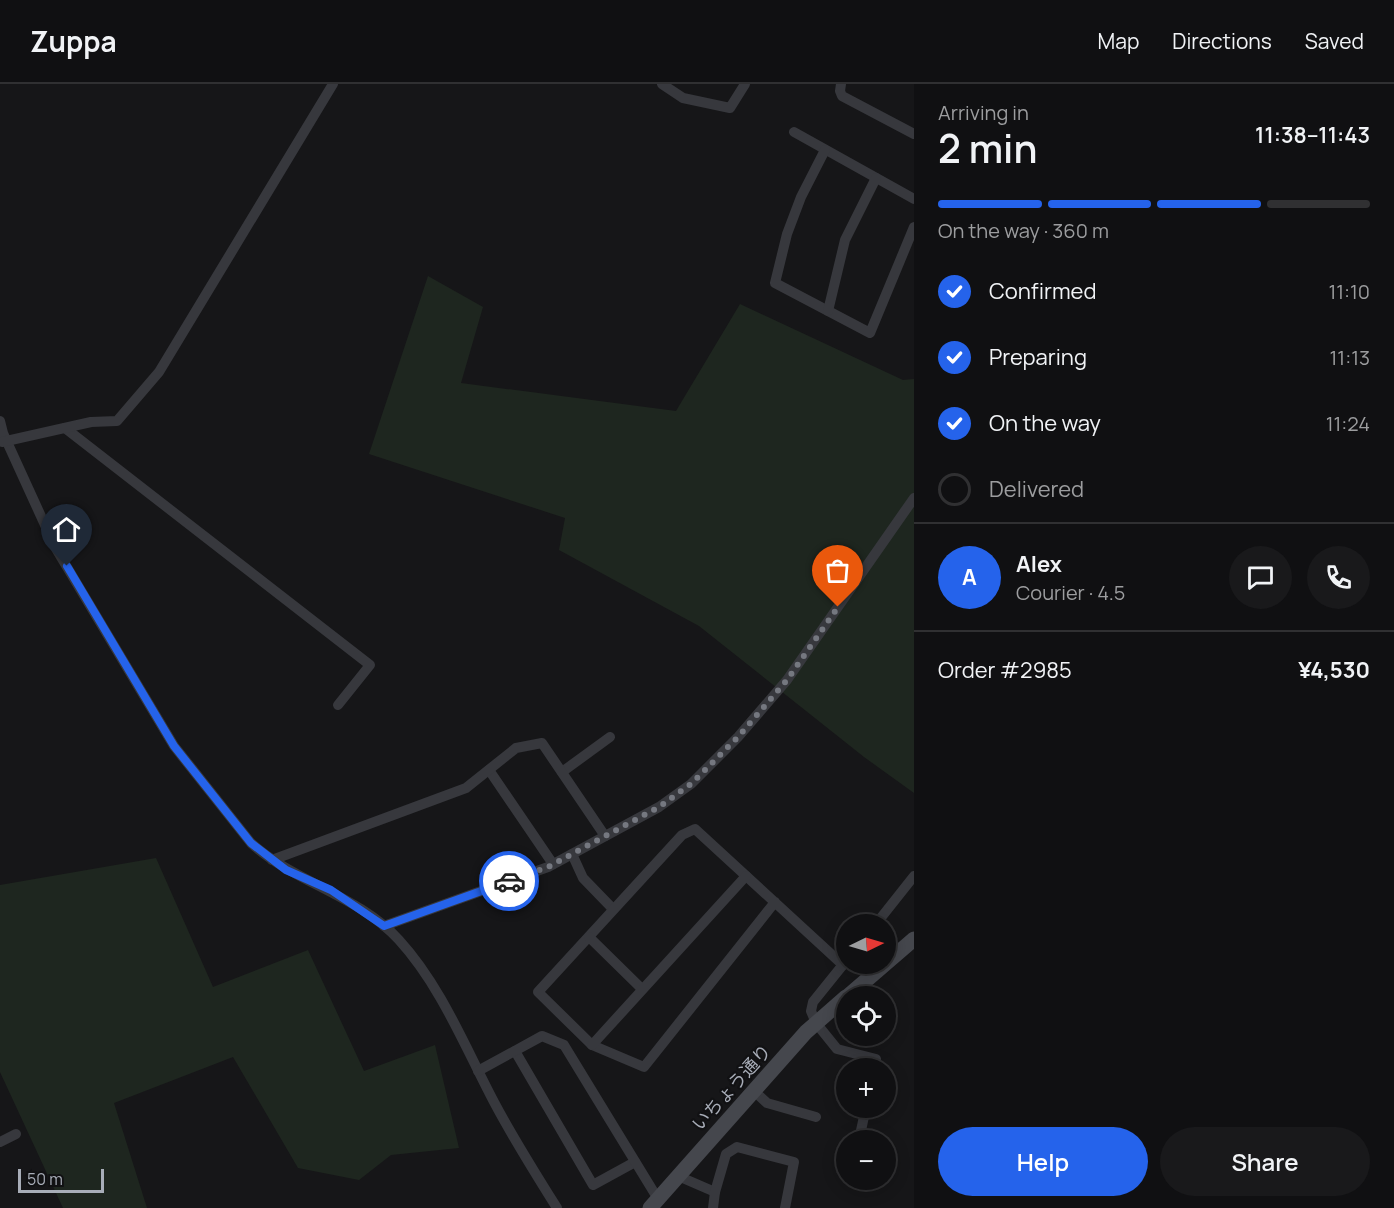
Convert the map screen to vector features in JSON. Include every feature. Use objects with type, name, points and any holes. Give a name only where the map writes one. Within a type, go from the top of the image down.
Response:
[{"type":"street","points":[[3,442],[91,422],[117,421],[159,372],[333,84]]},
{"type":"street","points":[[667,86],[683,98],[729,108],[745,84]]},
{"type":"street","points":[[842,84],[840,91],[842,96],[914,134]]},
{"type":"street","points":[[794,132],[914,199]]},
{"type":"street","points":[[825,150],[801,197],[787,234],[775,283],[870,333],[914,227]]},
{"type":"street","points":[[828,311],[845,240],[876,178]]},
{"type":"street","points":[[0,421],[3,442],[55,547],[174,746],[251,843],[286,870],[331,890],[384,926],[399,940],[426,977],[454,1023],[500,1112],[557,1208]]},
{"type":"street","points":[[65,428],[370,665],[338,705]]},
{"type":"street","points":[[384,926],[553,864],[659,807],[691,784],[738,737],[787,680],[914,498]]},
{"type":"street","points":[[562,772],[610,737]]},
{"type":"street","points":[[272,860],[466,788],[516,748],[542,743],[605,836]]},
{"type":"street","points":[[489,770],[553,864]]},
{"type":"street","points":[[775,902],[644,1067],[592,1045],[538,992],[682,835],[695,830],[836,955]]},
{"type":"street","points":[[572,854],[583,878],[613,909]]},
{"type":"street","points":[[592,1045],[746,876]]},
{"type":"street","points":[[884,914],[914,876]]},
{"type":"street","points":[[589,937],[642,989]]},
{"type":"street","name":"いちょう通り","points":[[860,986],[914,939]]},
{"type":"street","points":[[836,974],[813,1002],[811,1011],[816,1023],[837,1049],[872,1058]]},
{"type":"street","name":"いちょう通り","points":[[654,1204],[806,1032],[836,1006]]},
{"type":"street","points":[[478,1071],[542,1036],[564,1045],[635,1162],[654,1204]]},
{"type":"street","points":[[515,1051],[593,1185],[635,1162]]},
{"type":"street","points":[[753,1090],[767,1103],[816,1117]]},
{"type":"street","points":[[0,1142],[16,1134]]},
{"type":"street","points":[[713,1208],[715,1192],[726,1154],[737,1147],[794,1162],[785,1208]]},
{"type":"street","points":[[678,1176],[715,1192]]},
{"type":"shaded area","points":[[428,276],[483,307],[461,383],[676,411],[740,304],[903,380],[914,379],[914,793],[864,757],[699,626],[559,550],[565,518],[369,454]]},
{"type":"shaded area","points":[[156,858],[213,987],[308,950],[364,1071],[435,1045],[459,1148],[391,1155],[359,1180],[298,1168],[233,1057],[114,1103],[147,1208],[63,1208],[0,1072],[0,885]]},
{"type":"way so far","points":[[509,881],[548,867],[659,807],[691,784],[738,737],[787,680],[838,607]]},
{"type":"route","points":[[67,566],[174,746],[251,843],[264,855],[286,870],[331,890],[384,926],[509,881]]}]
